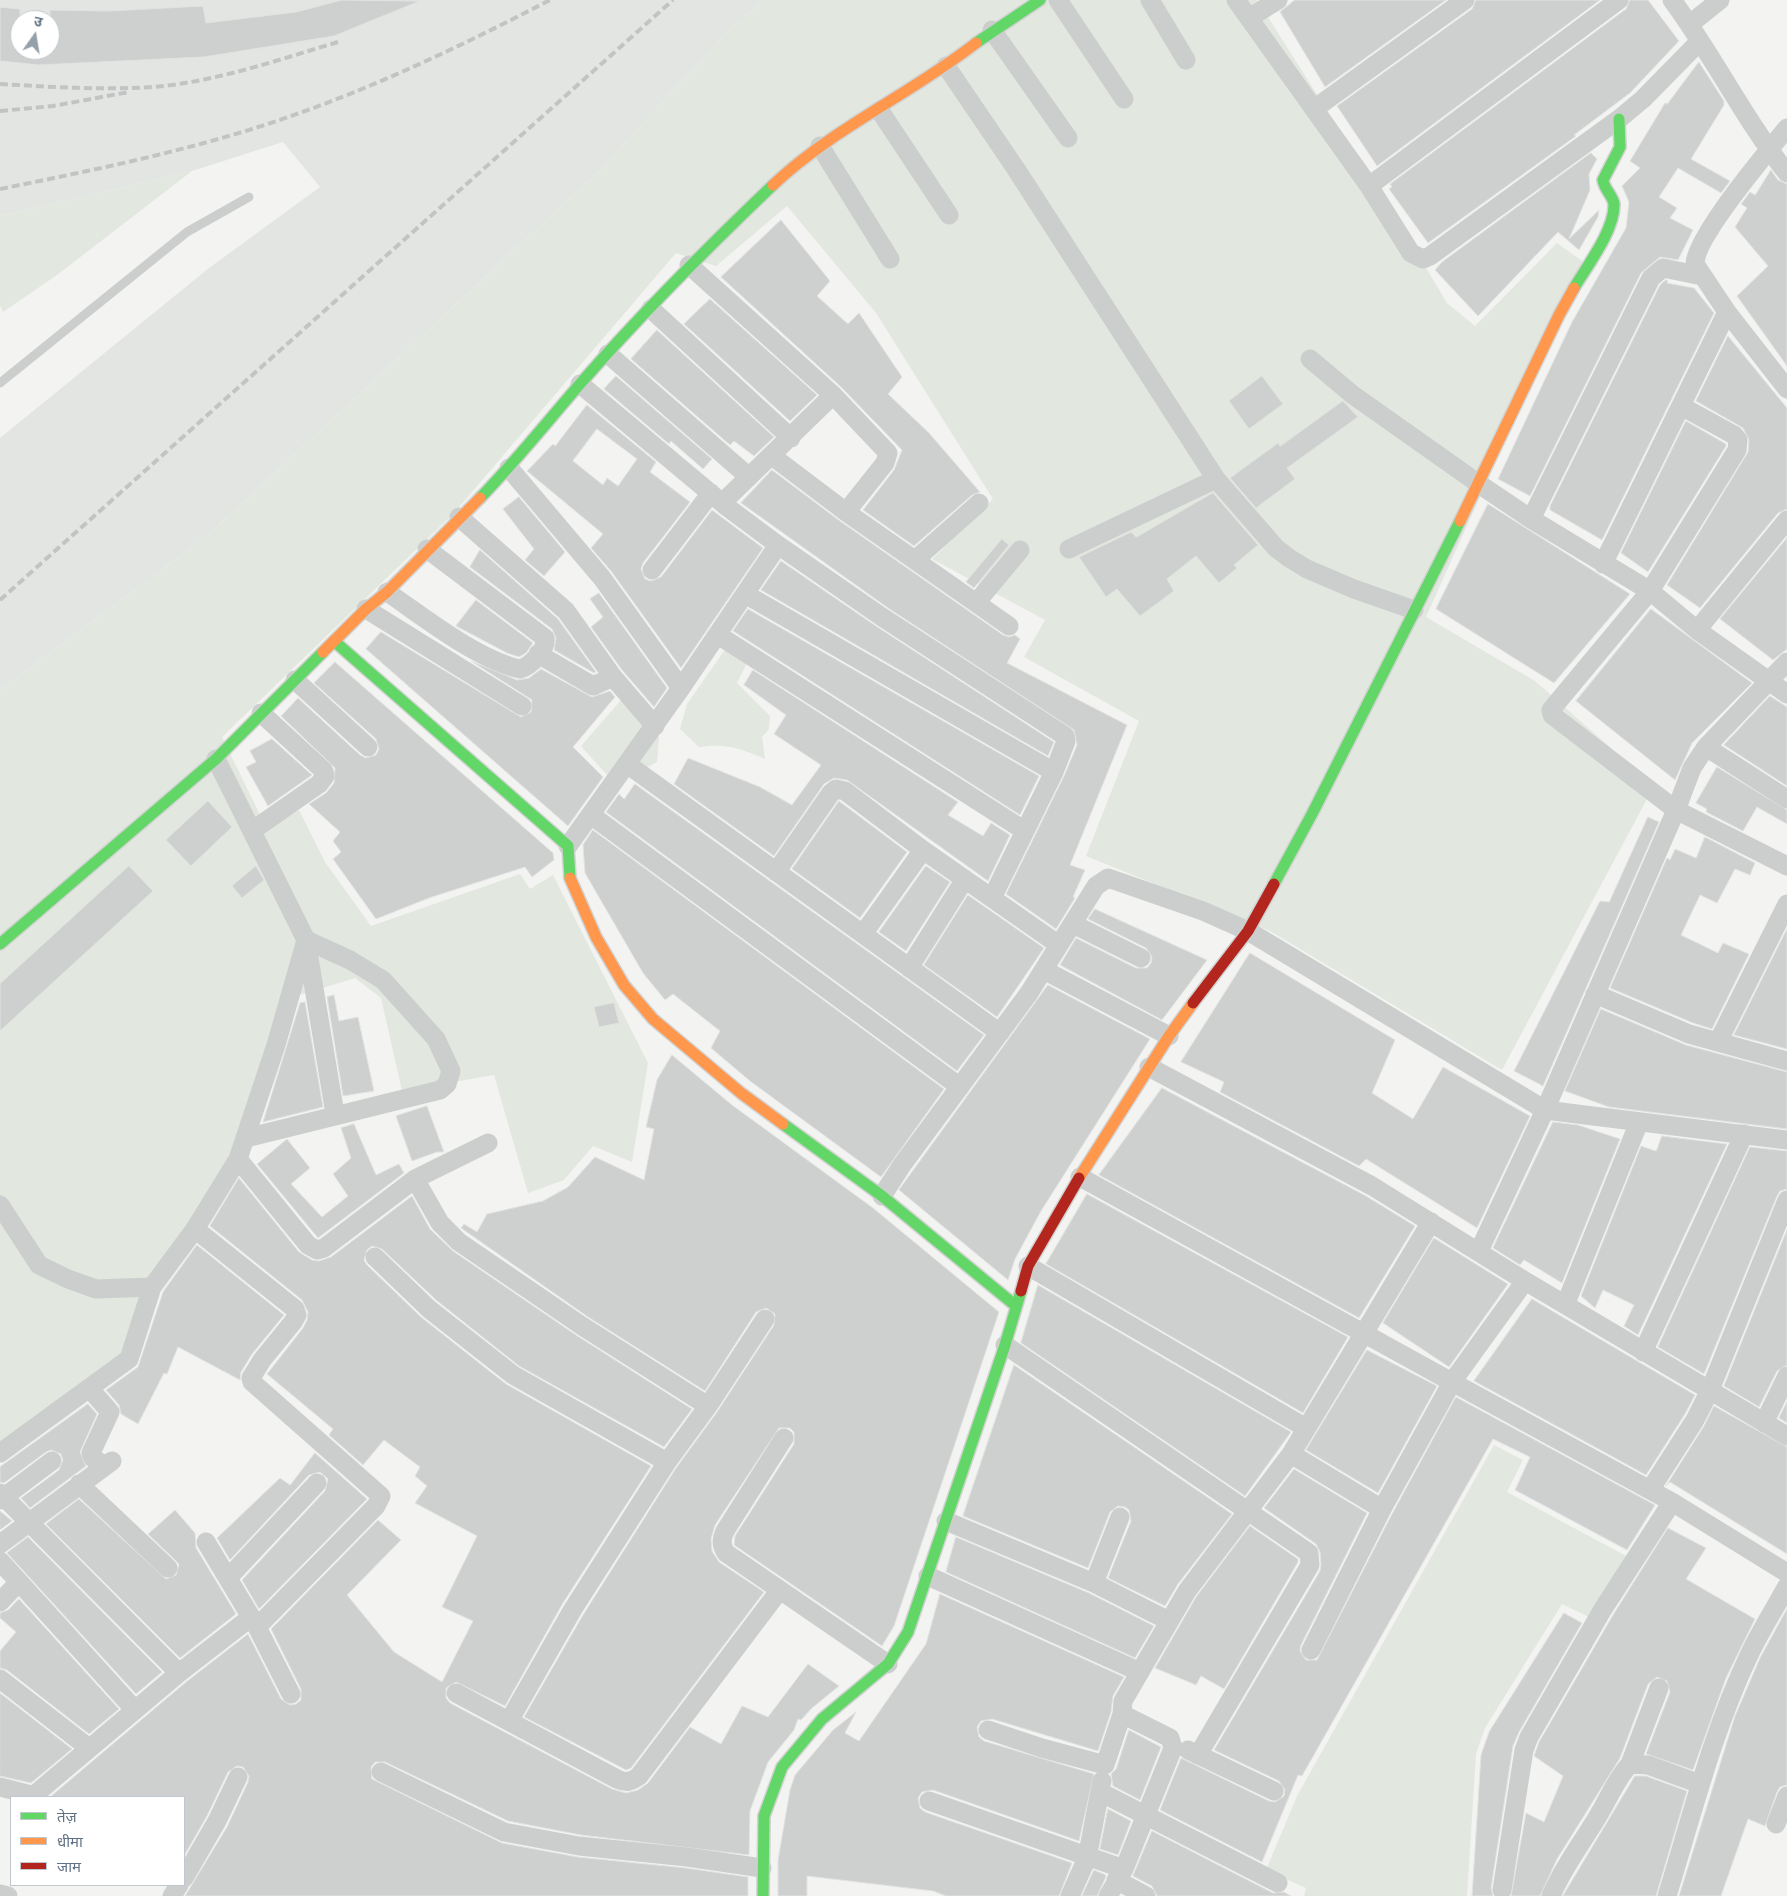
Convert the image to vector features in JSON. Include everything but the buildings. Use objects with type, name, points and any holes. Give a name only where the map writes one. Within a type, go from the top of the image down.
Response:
[{"type":"street","points":[[0,944],[216,759],[366,609],[387,592],[427,549],[509,468],[580,384],[689,265],[792,168],[820,146],[880,111],[946,66],[992,30],[1040,0]]},
{"type":"street","points":[[1058,0],[1124,99]]},
{"type":"street","points":[[1150,0],[1186,60]]},
{"type":"street","points":[[1236,0],[1369,186],[1411,252],[1423,259],[1430,256],[1619,119],[1643,99],[1700,41]]},
{"type":"street","points":[[1250,18],[1278,0]]},
{"type":"street","points":[[1314,109],[1465,0]]},
{"type":"street","points":[[1369,186],[1619,0]]},
{"type":"street","points":[[1672,0],[1690,24],[1769,150],[1787,172]]},
{"type":"street","points":[[1690,24],[1720,0]]},
{"type":"street","points":[[992,30],[1068,138]]},
{"type":"street","points":[[946,66],[1016,169],[1216,479],[1276,548],[1289,558],[1306,569],[1354,589],[1414,610]]},
{"type":"street","points":[[880,111],[949,215]]},
{"type":"street","points":[[763,1896],[764,1816],[782,1767],[822,1719],[888,1664],[908,1632],[1005,1345],[1028,1266],[1080,1177],[1169,1036],[1248,932],[1312,814],[1479,484],[1559,315],[1612,221],[1614,202],[1604,186],[1603,180],[1620,147],[1619,119]]},
{"type":"street","points":[[1787,128],[1734,196],[1695,256],[1695,264],[1702,276],[1727,312],[1787,389]]},
{"type":"street","points":[[820,146],[890,259]]},
{"type":"street","points":[[689,265],[833,395],[888,453],[885,463],[846,512]]},
{"type":"street","points":[[1531,520],[1651,278],[1663,268],[1702,276]]},
{"type":"street","points":[[650,309],[791,438]]},
{"type":"street","points":[[1603,564],[1727,312]]},
{"type":"street","points":[[608,354],[749,477]]},
{"type":"street","points":[[1310,358],[1353,394],[1479,484],[1531,520],[1650,591],[1697,630],[1787,694]]},
{"type":"street","points":[[580,384],[717,498],[778,545],[882,617],[1062,732],[1066,742],[1054,772],[992,898]]},
{"type":"street","points":[[652,570],[717,498],[749,477],[833,395]]},
{"type":"street","points":[[1681,406],[1734,435],[1738,440],[1738,445],[1650,591],[1552,710],[1555,717],[1676,810],[1787,866]]},
{"type":"street","points":[[772,456],[846,512],[916,559],[1009,626]]},
{"type":"street","points":[[509,468],[602,578],[681,688]]},
{"type":"street","points":[[1069,549],[1216,479]]},
{"type":"street","points":[[916,559],[979,503]]},
{"type":"street","points":[[459,517],[566,611],[613,677],[655,726]]},
{"type":"street","points":[[1697,630],[1787,520]]},
{"type":"street","points":[[778,545],[655,726],[568,846],[570,882],[596,937],[624,985],[638,1004],[653,1019],[741,1093],[882,1196],[1016,1306]]},
{"type":"street","points":[[387,592],[487,656],[515,668],[524,668],[538,654],[546,641],[540,632],[427,549]]},
{"type":"street","points":[[976,603],[1020,550]]},
{"type":"street","points":[[745,594],[1054,772]]},
{"type":"street","points":[[366,609],[522,706]]},
{"type":"street","points":[[718,635],[1025,831]]},
{"type":"street","points":[[334,641],[568,846]]},
{"type":"street","points":[[538,654],[593,686],[613,677]]},
{"type":"street","points":[[1479,1251],[1545,1110],[1676,810],[1692,768],[1706,748],[1787,662]]},
{"type":"street","points":[[295,680],[368,747]]},
{"type":"street","points":[[253,830],[319,784],[325,776],[324,771],[261,713]]},
{"type":"street","points":[[1706,748],[1787,799]]},
{"type":"street","points":[[216,759],[253,830],[306,940],[335,1114]]},
{"type":"street","points":[[627,764],[1000,1033]]},
{"type":"street","points":[[776,872],[831,793],[836,789],[845,791],[923,850],[1059,945]]},
{"type":"street","points":[[591,815],[960,1087]]},
{"type":"street","points":[[863,934],[923,850]]},
{"type":"street","points":[[882,1196],[902,1165],[1000,1033],[1044,970],[1096,886],[1103,879],[1108,878],[1203,911],[1248,932],[1545,1110],[1787,1140]]},
{"type":"street","points":[[909,968],[965,879]]},
{"type":"street","points":[[1718,1042],[1787,904]]},
{"type":"street","points":[[1073,924],[1141,958]]},
{"type":"street","points":[[246,1138],[335,1114],[440,1090],[447,1084],[451,1071],[436,1039],[382,980],[350,960],[306,940]]},
{"type":"street","points":[[0,1453],[90,1389],[129,1358],[152,1287],[195,1229],[238,1159],[276,1045],[306,940]]},
{"type":"street","points":[[1044,970],[1169,1036]]},
{"type":"street","points":[[1595,994],[1690,1034],[1787,1061]]},
{"type":"street","points":[[1149,1067],[1372,1186],[1525,1281],[1566,1303],[1644,1352],[1787,1436]]},
{"type":"street","points":[[1566,1303],[1639,1122]]},
{"type":"street","points":[[1644,1352],[1744,1134]]},
{"type":"street","points":[[238,1159],[308,1245],[318,1250],[324,1248],[415,1179],[488,1143]]},
{"type":"street","points":[[1080,1177],[1672,1502],[1787,1573]]},
{"type":"street","points":[[415,1179],[440,1223],[459,1242],[565,1315],[708,1406]]},
{"type":"street","points":[[1650,1490],[1695,1420],[1710,1390],[1787,1200]]},
{"type":"street","points":[[0,1204],[40,1265],[68,1279],[96,1289],[152,1287]]},
{"type":"street","points":[[1070,1896],[1087,1858],[1105,1765],[1122,1714],[1124,1701],[1169,1621],[1204,1568],[1291,1454],[1431,1222]]},
{"type":"street","points":[[37,1796],[89,1748],[179,1673],[253,1622],[376,1506],[381,1496],[252,1382],[251,1378],[262,1360],[293,1322],[297,1315],[295,1309],[195,1229]]},
{"type":"street","points":[[375,1258],[429,1309],[513,1375],[667,1462]]},
{"type":"street","points":[[1028,1266],[1306,1428]]},
{"type":"street","points":[[1311,1650],[1382,1509],[1452,1382],[1525,1281]]},
{"type":"street","points":[[509,1721],[572,1609],[667,1462],[708,1406],[765,1319]]},
{"type":"street","points":[[1005,1345],[1305,1549],[1311,1558],[1310,1565],[1198,1755]]},
{"type":"street","points":[[1764,1423],[1787,1376]]},
{"type":"street","points":[[0,1544],[108,1464],[93,1458],[91,1453],[110,1412],[90,1389]]},
{"type":"street","points":[[784,1438],[722,1539],[722,1546],[726,1553],[779,1591],[888,1664]]},
{"type":"street","points":[[1291,1454],[1382,1509]]},
{"type":"street","points":[[52,1461],[1,1496],[30,1522],[179,1673]]},
{"type":"street","points":[[228,1578],[317,1483]]},
{"type":"street","points":[[79,1484],[168,1568]]},
{"type":"street","points":[[1502,1890],[1524,1750],[1529,1737],[1603,1609],[1672,1502]]},
{"type":"street","points":[[1094,1583],[1120,1517]]},
{"type":"street","points":[[946,1522],[1094,1583],[1169,1621]]},
{"type":"street","points":[[206,1542],[253,1622],[291,1694]]},
{"type":"street","points":[[0,1560],[135,1710]]},
{"type":"street","points":[[928,1576],[1140,1672]]},
{"type":"street","points":[[0,1602],[19,1582]]},
{"type":"street","points":[[1666,1896],[1700,1784],[1750,1653],[1787,1586]]},
{"type":"street","points":[[456,1692],[617,1779],[625,1782],[631,1781],[638,1776],[779,1591]]},
{"type":"street","points":[[0,1679],[89,1748]]},
{"type":"street","points":[[1551,1896],[1568,1863],[1598,1817],[1620,1775],[1630,1764],[1660,1688]]},
{"type":"street","points":[[1122,1714],[1170,1738],[1173,1743],[1274,1791]]},
{"type":"street","points":[[988,1730],[1042,1748],[1105,1765]]},
{"type":"street","points":[[1116,1882],[1146,1817],[1171,1754],[1173,1743]]},
{"type":"street","points":[[1630,1764],[1648,1765],[1700,1784]]},
{"type":"street","points":[[381,1772],[504,1832],[579,1846],[687,1857],[762,1868]]},
{"type":"street","points":[[185,1875],[192,1852],[238,1777]]},
{"type":"street","points":[[0,1787],[32,1796]]},
{"type":"street","points":[[1100,1792],[1278,1883]]},
{"type":"street","points":[[1776,1824],[1787,1796]]},
{"type":"street","points":[[929,1801],[1087,1858],[1116,1882],[1146,1896]]},
{"type":"street","points":[[0,1894],[8,1896]]},
{"type":"lane","points":[[0,384],[187,232],[249,196]]},
{"type":"shaded area","points":[[0,0],[764,0],[733,26],[600,170],[207,536],[0,690],[0,438],[209,268],[320,187],[283,142],[192,171],[0,216]]},
{"type":"shaded area","points":[[764,0],[1257,0],[1409,239],[1447,303],[1475,326],[1557,243],[1585,263],[1426,617],[1535,681],[1654,786],[1502,1070],[1270,931],[1086,856],[1139,721],[1024,657],[1045,620],[932,559],[993,499],[876,313],[787,206],[716,266],[676,253],[454,513],[222,737],[267,829],[299,810],[325,862],[371,926],[520,874],[530,889],[553,875],[648,1063],[632,1162],[593,1146],[564,1180],[528,1193],[494,1075],[402,1091],[381,998],[355,978],[297,996],[243,1159],[158,1290],[133,1362],[0,1462],[0,690],[207,536],[600,170],[733,26]]},
{"type":"shaded area","points":[[192,171],[57,275],[3,312],[0,306],[0,216]]},
{"type":"shaded area","points":[[724,651],[730,651],[744,658],[746,665],[737,683],[770,716],[769,729],[762,737],[765,759],[733,747],[699,747],[680,729],[687,704]]},
{"type":"shaded area","points":[[621,700],[659,737],[657,762],[629,777],[608,776],[581,746]]},
{"type":"shaded area","points":[[1494,1445],[1523,1460],[1507,1492],[1630,1558],[1591,1618],[1562,1604],[1485,1728],[1476,1754],[1467,1896],[1304,1896],[1306,1888],[1266,1870],[1297,1796]]},
{"type":"railway","points":[[0,189],[111,166],[185,148],[294,115],[424,62],[550,0]]},
{"type":"railway","points":[[0,600],[673,0]]},
{"type":"railway","points":[[0,84],[103,88],[164,86],[208,79],[274,62],[338,42]]},
{"type":"railway","points":[[0,111],[53,106],[129,92]]},
{"type":"traffic: fast","points":[[976,43],[1040,0]]},
{"type":"traffic: fast","points":[[1574,288],[1599,248],[1613,214],[1614,204],[1603,180],[1620,147],[1619,119]]},
{"type":"traffic: fast","points":[[480,498],[626,332],[773,185]]},
{"type":"traffic: fast","points":[[1274,884],[1312,814],[1460,521]]},
{"type":"traffic: fast","points":[[334,641],[568,846],[570,878]]},
{"type":"traffic: fast","points":[[0,944],[216,759],[323,652]]},
{"type":"traffic: fast","points":[[783,1124],[882,1196],[1016,1306]]},
{"type":"traffic: fast","points":[[763,1896],[764,1816],[782,1767],[822,1719],[888,1664],[908,1632],[1005,1345],[1021,1291]]},
{"type":"traffic: slow","points":[[773,185],[796,165],[846,128],[925,79],[976,43]]},
{"type":"traffic: slow","points":[[1460,521],[1559,315],[1574,288]]},
{"type":"traffic: slow","points":[[323,652],[366,609],[387,592],[480,498]]},
{"type":"traffic: slow","points":[[570,878],[596,937],[624,985],[653,1019],[741,1093],[783,1124]]},
{"type":"traffic: slow","points":[[1079,1178],[1169,1036],[1193,1003]]},
{"type":"traffic: jam","points":[[1193,1003],[1248,931],[1274,884]]},
{"type":"traffic: jam","points":[[1021,1291],[1028,1266],[1079,1178]]}]
